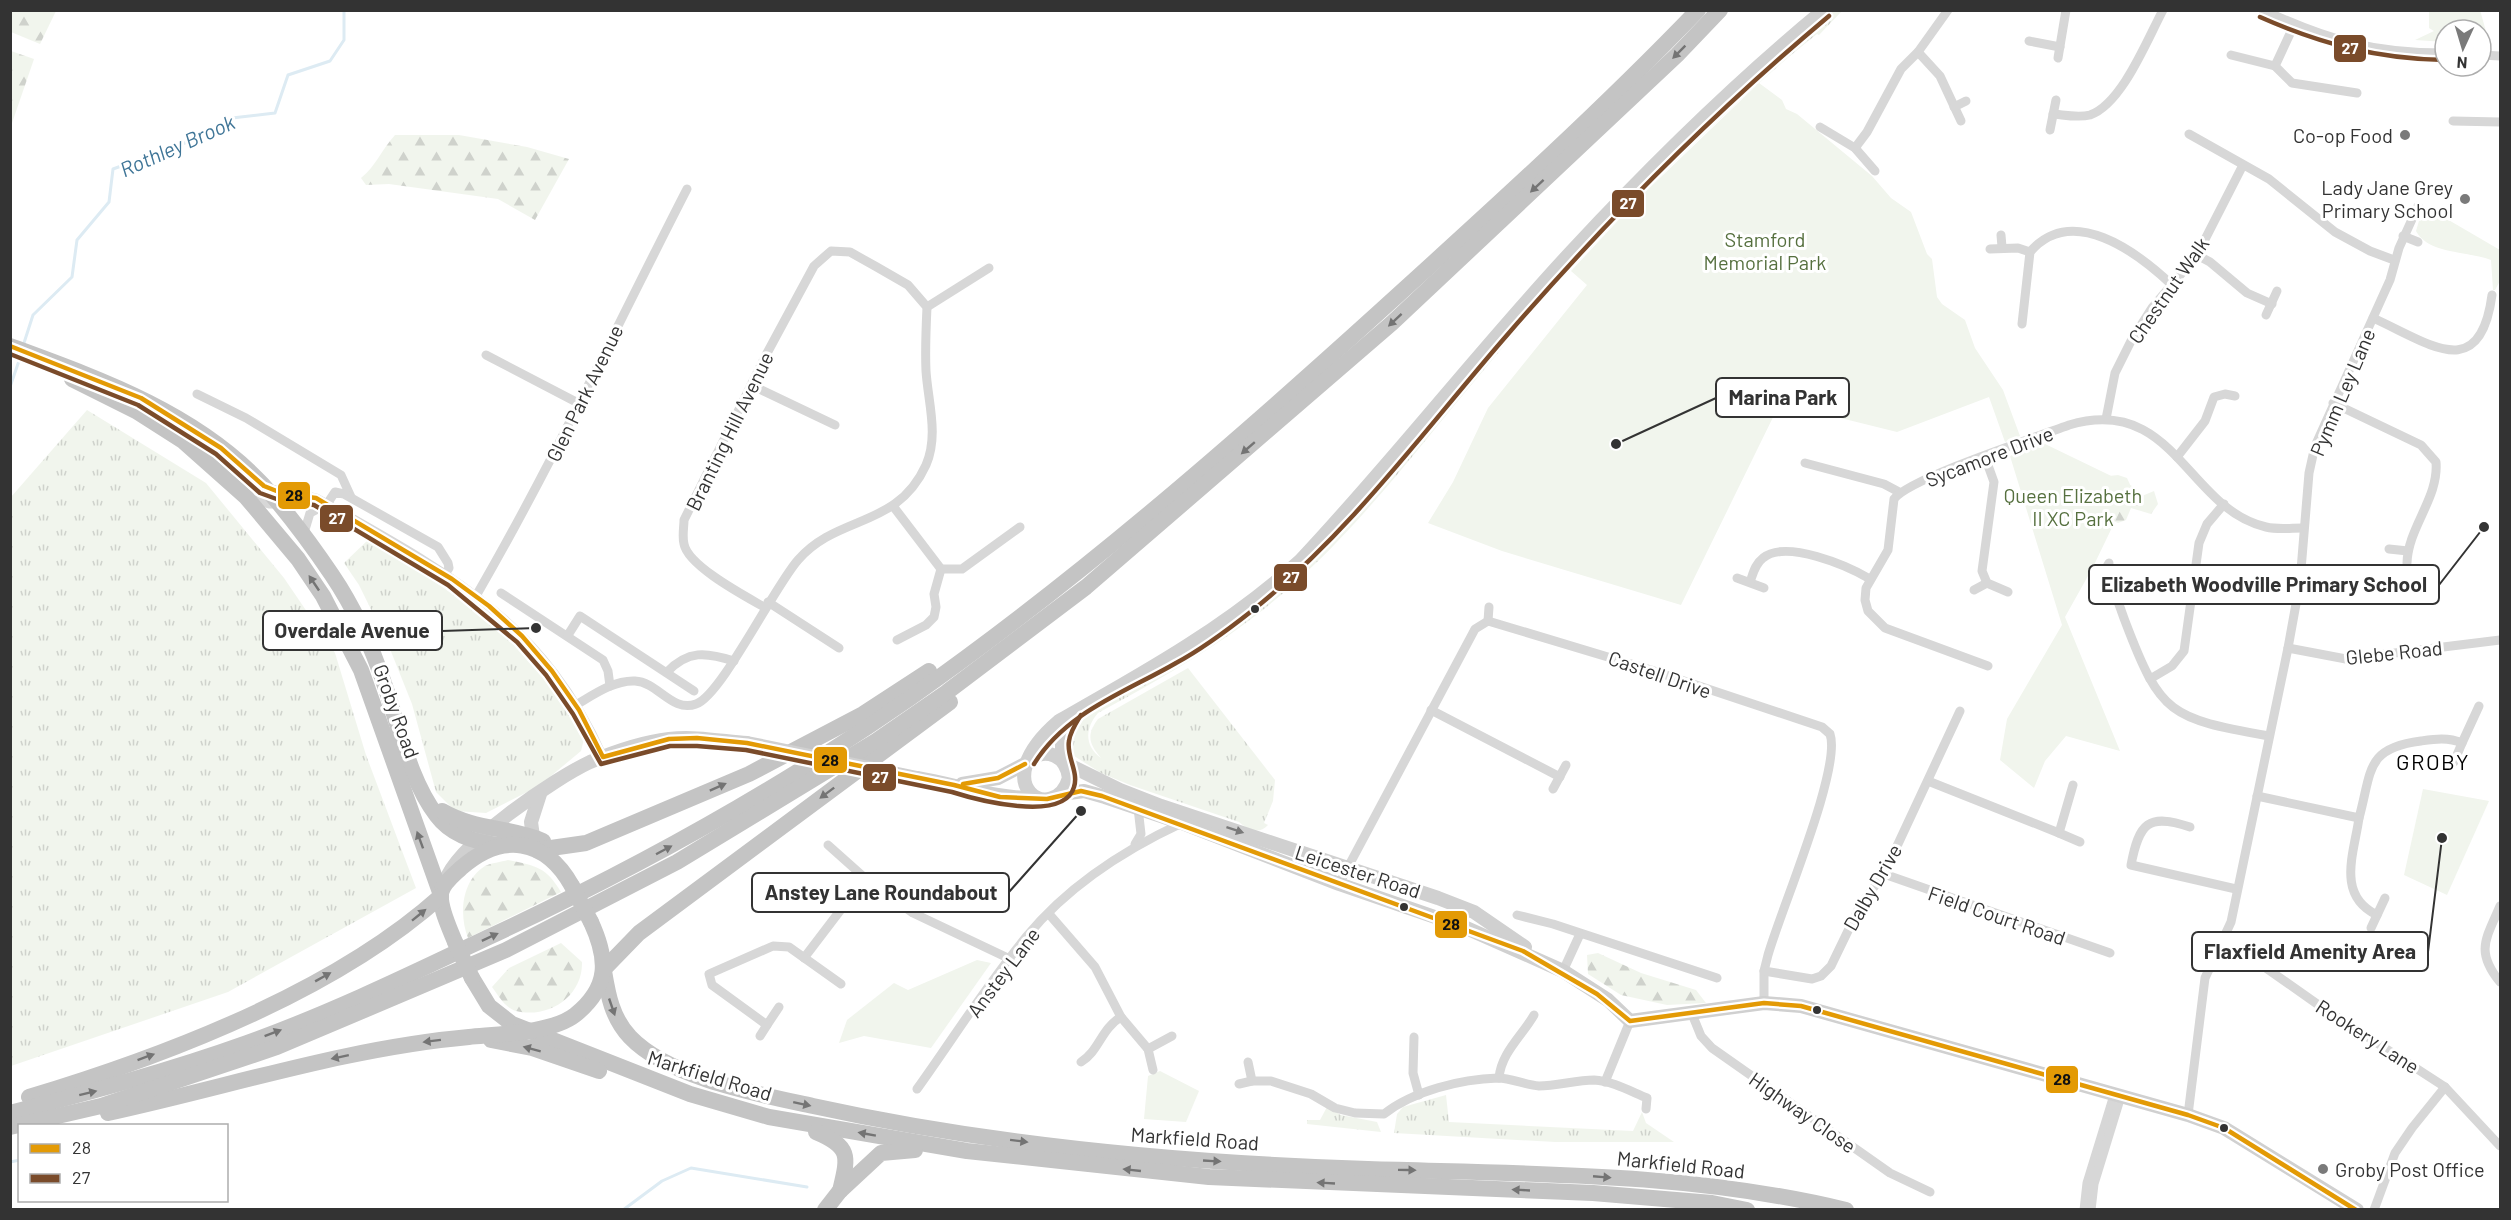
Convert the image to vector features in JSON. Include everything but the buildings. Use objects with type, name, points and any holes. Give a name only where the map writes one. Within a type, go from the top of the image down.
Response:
[{"type":"highway","points":[[10,1113],[101,1090],[246,1043],[355,1000],[561,904],[689,837],[798,771],[911,696],[1004,627],[1232,444],[1500,202],[1646,64],[1698,10]]},
{"type":"highway","points":[[59,1124],[397,1045],[545,1028],[573,1016],[588,1003],[604,969],[639,933],[931,717],[1030,640],[1086,587],[1392,323],[1677,55],[1720,10]]},
{"type":"highway","name":"Groby Road","points":[[10,346],[105,395],[183,441],[246,497],[298,559],[345,636],[364,680],[442,892]]},
{"type":"highway","name":"Groby Road","points":[[10,357],[109,383],[171,416],[221,448],[264,486],[304,535],[354,611],[374,656],[410,762],[431,805],[446,825],[477,842],[501,845]]},
{"type":"highway","points":[[23,1124],[101,1106],[277,1047],[506,950],[678,862],[804,787],[947,692],[1086,587]]},
{"type":"highway","points":[[10,1102],[108,1071],[249,1014],[364,954],[396,934],[442,892],[473,858],[485,850],[501,845],[564,848],[615,831],[788,756],[863,714],[934,668],[1004,627]]},
{"type":"highway","points":[[431,805],[452,818],[535,845],[554,860],[572,886],[591,922],[602,950],[604,969]]},
{"type":"highway","points":[[442,892],[455,942],[472,978],[489,1006],[497,1015],[528,1029]]},
{"type":"highway","name":"Markfield Road","points":[[604,969],[610,1002],[617,1020],[631,1038],[655,1055],[720,1084],[851,1114],[960,1135],[1111,1153],[1286,1166],[1596,1176],[1709,1186],[1846,1209]]},
{"type":"highway","name":"Markfield Road","points":[[528,1029],[670,1087],[775,1118],[967,1151],[1209,1178],[1593,1193],[1712,1203],[1747,1209]]},
{"type":"highway","points":[[466,1037],[532,1048],[693,1104],[775,1118],[835,1140],[842,1147],[847,1161],[840,1192]]},
{"type":"highway","points":[[825,1209],[881,1153],[896,1150],[967,1151]]},
{"type":"street","points":[[1037,798],[1024,784],[1022,776],[1033,748],[1045,733],[1074,712],[1208,634],[1256,599],[1299,561],[1571,252],[1641,178],[1730,93],[1824,10]]},
{"type":"street","points":[[1855,148],[1867,132],[1890,86],[1948,10]]},
{"type":"street","points":[[2058,58],[2066,10]]},
{"type":"street","points":[[2053,114],[2089,115],[2106,107],[2118,92],[2163,10]]},
{"type":"street","points":[[2263,10],[2321,36],[2358,46],[2393,52],[2433,53]]},
{"type":"street","points":[[2275,66],[2294,25]]},
{"type":"street","points":[[2029,41],[2060,47]]},
{"type":"street","points":[[1918,52],[1940,76],[1961,121]]},
{"type":"street","points":[[2231,55],[2275,66],[2292,83],[2357,93]]},
{"type":"street","points":[[2050,130],[2056,100]]},
{"type":"street","points":[[1954,107],[1966,101]]},
{"type":"street","points":[[2453,121],[2500,122]]},
{"type":"street","points":[[1821,127],[1855,148],[1875,171]]},
{"type":"street","points":[[2189,134],[2269,178],[2335,232],[2370,251],[2394,260]]},
{"type":"street","name":"Chestnut Walk","points":[[2106,419],[2115,373],[2152,308],[2197,255],[2243,165]]},
{"type":"street","name":"Glen Park Avenue","points":[[476,596],[580,404],[624,309],[687,189]]},
{"type":"street","name":"Pymm Ley Lane","points":[[2188,1115],[2205,978],[2231,922],[2236,889],[2258,796],[2288,648],[2300,582],[2308,473],[2315,446],[2332,403],[2390,280],[2394,260],[2403,236],[2418,206]]},
{"type":"street","points":[[2001,234],[2002,247]]},
{"type":"street","points":[[2022,324],[2030,252],[2037,244],[2055,234],[2088,234],[2128,248],[2172,285]]},
{"type":"street","points":[[2403,236],[2418,242]]},
{"type":"street","points":[[1990,249],[2018,248],[2030,252]]},
{"type":"street","name":"Branting Hill Avenue","points":[[839,648],[722,582],[696,561],[683,545],[684,520],[751,385],[814,266],[831,251],[850,252],[908,285],[927,307]]},
{"type":"street","points":[[2197,255],[2211,262],[2247,293],[2272,304]]},
{"type":"street","points":[[576,705],[610,686],[634,681],[648,685],[679,705],[696,705],[709,696],[734,661],[766,605],[798,559],[827,534],[870,520],[905,498],[926,464],[933,430],[926,371],[927,307],[989,268]]},
{"type":"street","points":[[2266,315],[2277,291]]},
{"type":"street","points":[[2373,318],[2452,351],[2468,348],[2477,342],[2486,329],[2492,295]]},
{"type":"street","points":[[2490,310],[2500,311]]},
{"type":"street","points":[[486,355],[580,404]]},
{"type":"street","points":[[751,385],[835,424]]},
{"type":"street","points":[[2207,389],[2214,397]]},
{"type":"street","points":[[197,394],[246,418],[341,475],[351,497],[438,546],[448,562],[449,568],[445,574]]},
{"type":"street","points":[[2214,397],[2225,394],[2235,396]]},
{"type":"street","points":[[2177,457],[2205,422],[2214,397]]},
{"type":"street","points":[[2332,403],[2421,445],[2436,462],[2434,485],[2408,551],[2407,563]]},
{"type":"street","name":"Sycamore Drive","points":[[1899,492],[1927,477],[2069,425],[2087,420],[2106,419],[2142,429],[2158,438],[2224,504],[2253,522],[2267,527],[2303,528]]},
{"type":"street","points":[[1985,457],[1994,482],[1982,571],[1987,583],[2008,592]]},
{"type":"street","points":[[1805,463],[1884,484],[1899,492],[1892,508],[1888,550],[1870,579],[1865,600],[1868,611],[1879,623],[1904,635],[1988,666]]},
{"type":"street","name":"Groby Road","points":[[264,486],[284,494],[316,498],[445,574],[506,619],[535,648],[576,705],[603,757]]},
{"type":"street","name":"Groby Road","points":[[325,504],[335,492],[351,497]]},
{"type":"street","name":"Groby Road","points":[[246,497],[278,504],[325,504]]},
{"type":"street","points":[[304,535],[305,521],[310,513],[325,504]]},
{"type":"street","points":[[2150,679],[2172,666],[2184,651],[2199,543],[2207,524],[2224,504]]},
{"type":"street","points":[[892,506],[940,569]]},
{"type":"street","points":[[940,569],[962,569],[1020,527]]},
{"type":"street","points":[[2389,549],[2408,551]]},
{"type":"street","points":[[1750,582],[1758,563],[1764,557],[1785,551],[1818,557],[1855,570],[1870,579]]},
{"type":"street","points":[[2093,591],[2109,563]]},
{"type":"street","points":[[897,640],[927,625],[934,617],[936,607],[934,594],[940,569]]},
{"type":"street","points":[[2101,577],[2114,591],[2150,679],[2164,700],[2193,721],[2269,736]]},
{"type":"street","points":[[1737,578],[1764,588]]},
{"type":"street","points":[[1974,590],[1987,583]]},
{"type":"street","points":[[501,593],[603,660],[608,670],[610,686]]},
{"type":"street","points":[[1339,884],[1475,629],[1488,621],[1489,607]]},
{"type":"street","points":[[568,635],[580,616],[694,691]]},
{"type":"street","name":"Castell Drive","points":[[1488,621],[1651,670],[1822,727],[1830,734],[1832,752],[1818,810],[1777,922],[1764,971]]},
{"type":"street","name":"Glebe Road","points":[[2288,648],[2346,659],[2500,640]]},
{"type":"street","points":[[667,672],[685,657],[699,653],[712,654],[734,661]]},
{"type":"street","points":[[2454,762],[2480,706]]},
{"type":"street","points":[[1431,710],[1560,777]]},
{"type":"street","name":"Dalby Drive","points":[[1821,976],[1831,966],[1862,904],[1884,874],[1960,711]]},
{"type":"street","points":[[442,892],[451,866],[491,829],[573,772],[603,757],[669,739],[697,738],[747,743],[954,785],[986,795],[1054,798],[1061,794],[1069,778],[1064,761],[1062,739],[1074,712]]},
{"type":"street","points":[[2377,915],[2364,908],[2352,889],[2350,878],[2360,818],[2374,764],[2381,753],[2400,744],[2441,738],[2462,743]]},
{"type":"street","points":[[954,785],[998,778],[1043,753],[1055,755],[1064,761]]},
{"type":"street","name":"Leicester Road","points":[[1064,761],[1120,790],[1161,806],[1347,867],[1474,912],[1489,930],[1563,970],[1608,1000],[1630,1021]]},
{"type":"street","points":[[1553,789],[1566,765]]},
{"type":"street","points":[[1928,781],[2080,842]]},
{"type":"street","points":[[2059,833],[2073,785]]},
{"type":"street","name":"Leicester Road","points":[[1061,794],[1084,791],[1138,808],[1339,884],[1464,927],[1489,930]]},
{"type":"street","points":[[535,845],[534,810],[540,794]]},
{"type":"street","points":[[2258,796],[2360,818]]},
{"type":"street","points":[[1134,846],[1141,834],[1138,808]]},
{"type":"street","points":[[2190,827],[2167,820],[2153,821],[2142,831],[2131,866],[2236,889]]},
{"type":"street","name":"Anstey Lane","points":[[916,1089],[1028,934],[1094,873],[1134,846],[1182,823]]},
{"type":"street","points":[[828,845],[865,878],[913,913],[1010,959]]},
{"type":"street","name":"Field Court Road","points":[[1884,874],[2110,953]]},
{"type":"street","points":[[804,958],[865,878]]},
{"type":"street","points":[[2371,928],[2385,898]]},
{"type":"street","points":[[2500,906],[2483,950],[2487,962],[2500,982]]},
{"type":"street","points":[[1464,927],[1474,912]]},
{"type":"street","points":[[1049,914],[1095,967],[1121,1017],[1148,1049],[1153,1070]]},
{"type":"street","points":[[1516,915],[1553,924],[1717,978]]},
{"type":"street","points":[[1563,970],[1580,934]]},
{"type":"street","name":"Rookery Lane","points":[[2220,945],[2256,961],[2320,1006],[2445,1087],[2500,1146]]},
{"type":"street","points":[[767,1025],[712,985],[709,974],[773,946],[789,946],[841,984]]},
{"type":"street","points":[[1764,1003],[1764,971],[1800,979],[1821,976],[1827,985]]},
{"type":"street","points":[[1605,1082],[1630,1021],[1764,1003],[1801,1006],[2188,1115],[2224,1128],[2357,1209]]},
{"type":"street","points":[[760,1036],[779,1008]]},
{"type":"street","name":"Highway Close","points":[[1692,1014],[1701,1036],[1712,1048],[1890,1173],[1930,1192]]},
{"type":"street","points":[[1499,1078],[1500,1064],[1505,1055],[1534,1015]]},
{"type":"street","points":[[1081,1062],[1091,1056],[1101,1034],[1121,1017]]},
{"type":"street","points":[[1519,1020],[1528,1026]]},
{"type":"street","points":[[1148,1049],[1172,1036]]},
{"type":"street","points":[[1414,1037],[1413,1073],[1419,1095]]},
{"type":"street","points":[[1091,1056],[1099,1064]]},
{"type":"street","points":[[1248,1062],[1252,1081]]},
{"type":"street","points":[[1239,1084],[1252,1081],[1271,1082],[1311,1094],[1335,1108],[1355,1113],[1384,1114],[1398,1104],[1419,1095],[1465,1082],[1499,1078],[1539,1086],[1605,1082],[1650,1095],[1646,1109]]},
{"type":"street","points":[[2374,1209],[2396,1154],[2412,1128],[2445,1087]]},
{"type":"street","points":[[2084,1209],[2087,1183],[2118,1095]]},
{"type":"street","points":[[2091,1209],[2094,1184],[2118,1095]]},
{"type":"green space","points":[[11,10],[56,11],[40,44],[11,32]]},
{"type":"green space","points":[[2480,10],[2482,18],[2433,18],[2433,30],[2429,28],[2429,11]]},
{"type":"green space","points":[[1833,11],[1842,11],[1819,35],[1817,34],[1787,59],[1715,124],[1644,193],[1589,251],[1509,340],[1366,510],[1316,563],[1268,606],[1222,640],[1173,671],[1098,713],[1094,719],[1088,737],[1095,753],[1101,758],[1090,739],[1098,719],[1188,668],[1275,780],[1273,801],[1264,823],[1268,825],[1265,828],[1257,831],[1250,829],[1239,822],[1130,785],[1101,773],[1071,754],[1067,742],[1077,719],[1085,712],[1199,647],[1257,605],[1464,374],[1606,222],[1679,149]]},
{"type":"green space","points":[[2433,31],[2433,41],[2415,40]]},
{"type":"green space","points":[[10,51],[34,59],[11,126]]},
{"type":"green space","name":"Stamford Memorial Park","points":[[1759,83],[1782,100],[1786,109],[1797,114],[1872,176],[1891,198],[1911,212],[1927,254],[1932,259],[1937,297],[1942,304],[1965,320],[1975,348],[2003,390],[2020,436],[2005,442],[1989,397],[1897,432],[1780,403],[1681,605],[1502,551],[1428,523],[1453,482],[1488,408],[1587,285],[1571,271],[1640,197]]},
{"type":"green space","points":[[395,135],[459,135],[527,147],[569,159],[535,220],[498,199],[389,184],[366,185],[361,178]]},
{"type":"green space","points":[[2428,208],[2500,250],[2500,281],[2495,290],[2493,290],[2491,260],[2439,248],[2429,244],[2416,231],[2421,214]]},
{"type":"green space","points":[[87,410],[206,483],[284,578],[335,653],[366,755],[416,888],[228,992],[11,1066],[11,497]]},
{"type":"green space","name":"Queen Elizabeth II XC Park","points":[[2043,443],[2132,486],[2093,567],[2065,617],[2120,751],[2066,736],[2045,761],[2034,788],[2000,760],[2007,719],[2062,625],[2010,456]]},
{"type":"green space","points":[[2118,475],[2127,478],[2132,489],[2142,496],[2154,491],[2158,504],[2151,514],[2131,508],[2126,520],[2118,523],[2100,515],[2100,477]]},
{"type":"green space","points":[[370,538],[482,614],[518,643],[549,679],[576,720],[584,739],[581,751],[539,786],[486,813],[455,811],[436,792],[412,704],[388,644],[359,585],[344,563]]},
{"type":"green space","points":[[2423,789],[2489,801],[2447,895],[2404,875]]},
{"type":"green space","points":[[508,860],[545,872],[561,892],[468,938],[463,909],[471,880],[485,866]]},
{"type":"green space","points":[[561,943],[582,962],[577,985],[570,995],[552,1008],[540,1011],[528,1013],[508,1007],[492,987],[509,968]]},
{"type":"green space","points":[[1598,953],[1641,973],[1696,990],[1706,1003],[1667,1005],[1621,995],[1588,974],[1587,955]]},
{"type":"green space","points":[[977,960],[991,963],[931,1048],[864,1036],[839,1043],[847,1020],[894,983],[908,990]]},
{"type":"green space","points":[[1160,1071],[1199,1091],[1186,1122],[1144,1119],[1148,1076]]},
{"type":"green space","points":[[1446,1095],[1449,1122],[1633,1131],[1642,1112],[1646,1123],[1674,1142],[1555,1142],[1394,1133],[1397,1114],[1403,1107]]},
{"type":"green space","points":[[1327,1107],[1341,1115],[1377,1122],[1381,1132],[1307,1124],[1307,1120],[1320,1120]]},
{"type":"waterway","name":"Rothley Brook","points":[[23,346],[33,315],[72,277],[77,240],[109,202],[113,169],[204,136],[232,118],[275,113],[288,75],[330,61],[344,40],[344,10]]},
{"type":"waterway","name":"Rothley Brook","points":[[10,387],[21,355]]},
{"type":"waterway","points":[[10,1162],[18,1160]]},
{"type":"waterway","points":[[623,1210],[662,1181],[691,1168],[807,1187]]},
{"type":"transit line","name":"27","points":[[1034,764],[1047,746],[1080,717],[1206,645],[1289,580],[1355,513],[1508,334],[1622,209],[1703,129],[1829,16]]},
{"type":"transit line","name":"27","points":[[2260,17],[2305,35],[2350,48],[2396,57],[2433,60]]},
{"type":"transit line","name":"28","points":[[10,346],[141,398],[221,448],[264,486],[284,494],[316,498],[452,579],[489,606],[522,636],[552,671],[579,710],[603,757],[669,739],[697,738],[747,743],[954,785],[1000,797],[1047,799],[1081,791],[1102,796],[1523,951],[1597,994],[1630,1021],[1764,1003],[1801,1006],[2188,1115],[2224,1128],[2356,1210]]},
{"type":"transit line","name":"27","points":[[10,354],[138,405],[216,454],[260,493],[282,501],[314,505],[448,585],[517,642],[546,675],[573,714],[601,764],[670,746],[746,750],[952,792],[980,800],[1038,807],[1054,804],[1067,798],[1074,787],[1075,776],[1069,752],[1069,741],[1081,715]]},
{"type":"transit line","name":"28","points":[[963,784],[998,778],[1025,764]]},
{"type":"place","name":"Co-op Food","points":[[2405,135]]},
{"type":"place","name":"Lady Jane Grey Primary School","points":[[2465,199]]},
{"type":"place","name":"Marina Park","points":[[1616,444]]},
{"type":"place","name":"Elizabeth Woodville Primary School","points":[[2484,527]]},
{"type":"place","name":"Overdale Avenue","points":[[536,628]]},
{"type":"place","name":"Anstey Lane Roundabout","points":[[1081,811]]},
{"type":"place","name":"Flaxfield Amenity Area","points":[[2442,838]]},
{"type":"place","name":"Groby Post Office","points":[[2323,1169]]},
{"type":"district","name":"GROBY","points":[[2433,761]]}]
